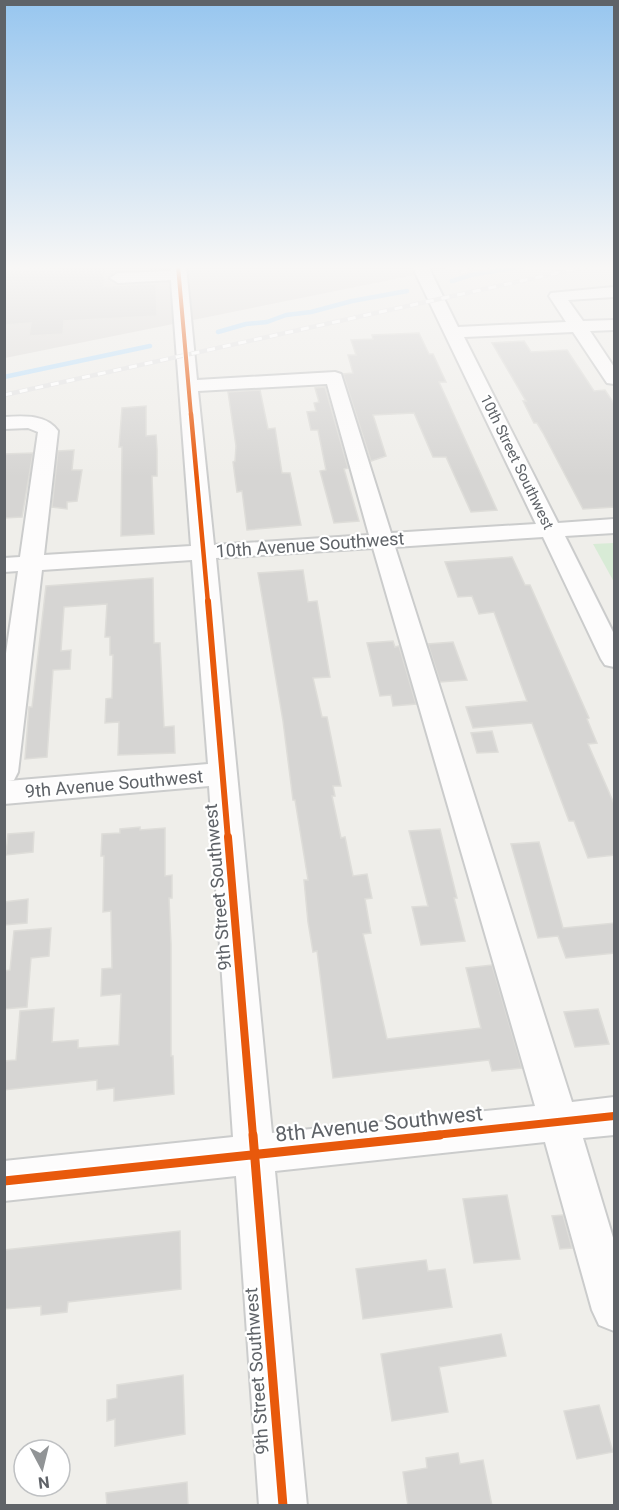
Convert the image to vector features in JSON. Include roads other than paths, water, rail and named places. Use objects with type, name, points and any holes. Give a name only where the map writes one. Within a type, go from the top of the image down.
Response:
[{"type":"street","name":"9th Street Southwest","points":[[184,336],[223,774],[283,1506]]},
{"type":"street","name":"10th Street Southwest","points":[[454,336],[615,659]]},
{"type":"street","points":[[583,336],[615,379]]},
{"type":"street","points":[[188,386],[335,378],[382,541],[615,1310]]},
{"type":"street","points":[[4,423],[25,422],[43,425],[48,431],[29,563],[4,772]]},
{"type":"street","name":"10th Avenue Southwest","points":[[4,565],[615,526]]},
{"type":"street","name":"9th Avenue Southwest","points":[[4,793],[223,774]]},
{"type":"street","name":"8th Avenue Southwest","points":[[4,1181],[615,1116]]},
{"type":"waterway","points":[[4,377],[150,346]]},
{"type":"railway","points":[[4,395],[269,336]]}]
